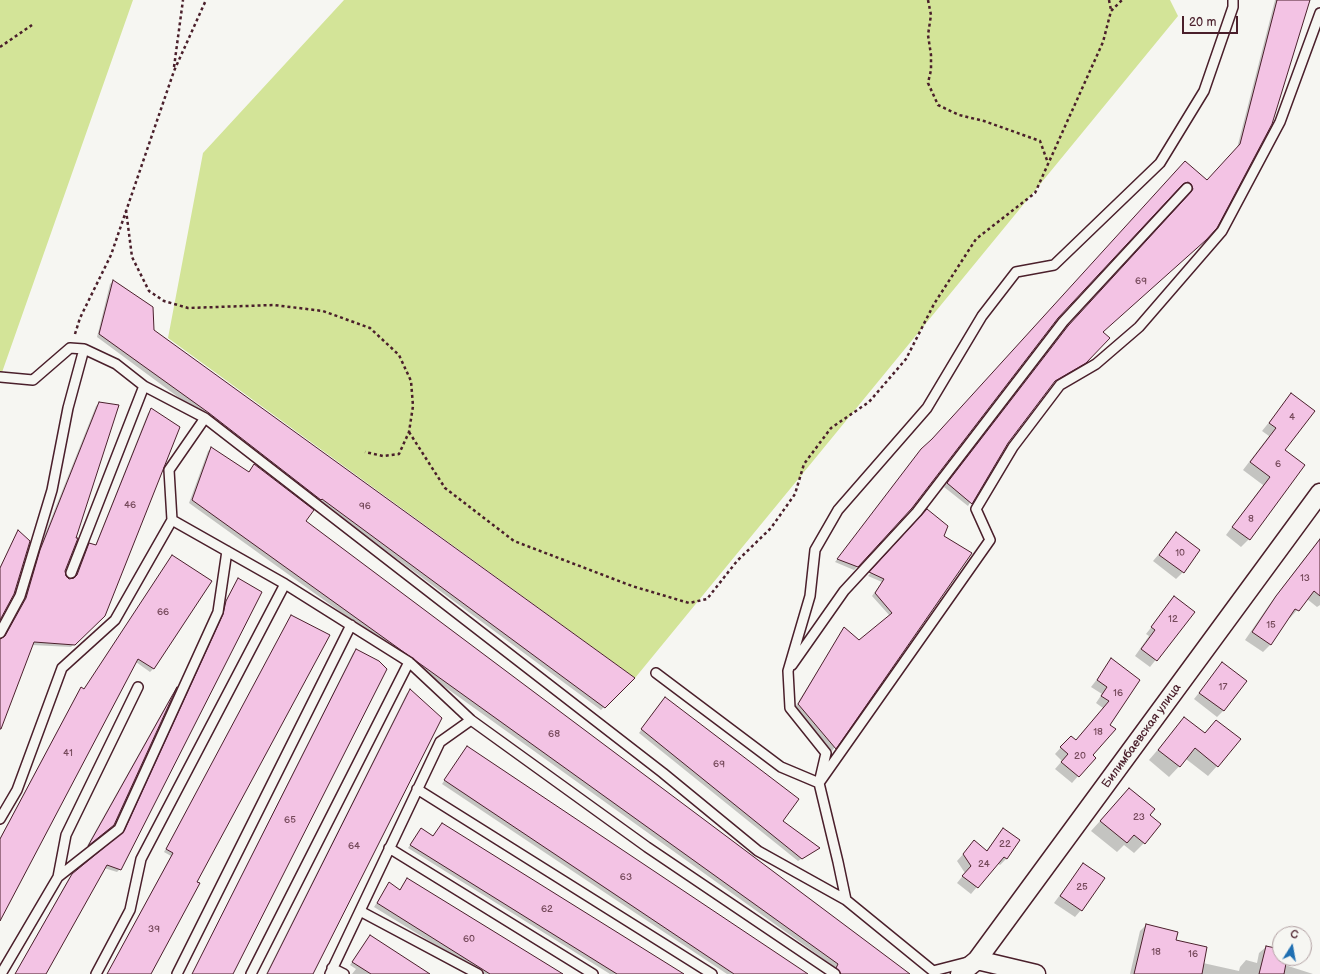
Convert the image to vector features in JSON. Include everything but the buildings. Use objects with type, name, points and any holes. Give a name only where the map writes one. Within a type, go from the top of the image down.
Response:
[{"type":"street","name":"Билимбаевская улица","points":[[960,974],[977,960],[1320,493]]},
{"type":"street","points":[[977,960],[1036,974]]},
{"type":"lane","points":[[846,900],[818,783],[826,752],[790,708],[788,672],[810,596],[815,550],[838,510],[926,408],[982,316],[1016,272],[1054,265],[1160,163],[1204,91],[1233,7],[1233,0]]},
{"type":"lane","points":[[818,783],[990,540],[976,509],[1013,447],[1060,385],[1096,364],[1139,327],[1222,231],[1280,122],[1320,13]]},
{"type":"lane","points":[[788,672],[844,590],[917,512],[1063,322],[1187,188]]},
{"type":"lane","points":[[0,377],[33,380],[70,348],[84,349],[116,364],[144,386],[205,418],[663,773],[758,851],[846,900],[933,971],[977,960]]},
{"type":"lane","points":[[0,633],[20,596],[50,498],[68,408],[84,349]]},
{"type":"lane","points":[[71,573],[144,386]]},
{"type":"lane","points":[[0,819],[17,790],[62,668],[115,620],[172,520],[169,470],[205,418]]},
{"type":"lane","points":[[172,520],[285,584],[409,662],[472,720],[648,847],[835,974]]},
{"type":"lane","points":[[58,877],[120,829],[218,612],[227,551]]},
{"type":"lane","points":[[96,974],[130,910],[141,859],[285,584]]},
{"type":"lane","points":[[177,974],[351,626]]},
{"type":"lane","points":[[251,974],[409,662]]},
{"type":"lane","points":[[656,673],[781,767],[818,783]]},
{"type":"lane","points":[[2,974],[58,877],[66,835],[138,687]]},
{"type":"lane","points":[[344,974],[331,971],[440,742],[472,720]]},
{"type":"lane","points":[[418,789],[712,974]]},
{"type":"lane","points":[[389,848],[593,974]]},
{"type":"lane","points":[[360,911],[478,974]]},
{"type":"path","points":[[174,71],[183,0]]},
{"type":"path","points":[[70,348],[80,318],[111,255],[174,71],[206,0]]},
{"type":"path","points":[[928,0],[931,15],[928,35],[931,55],[931,70],[928,83],[938,105],[958,115],[984,121],[1040,141],[1048,163]]},
{"type":"path","points":[[409,432],[444,488],[514,541],[632,586],[689,603],[708,600],[737,561],[771,528],[795,494],[804,464],[831,428],[869,402],[906,359],[934,304],[976,239],[1035,193],[1103,42],[1111,11],[1109,0]]},
{"type":"path","points":[[1111,11],[1122,0]]},
{"type":"path","points":[[0,47],[32,25]]},
{"type":"path","points":[[126,210],[132,257],[149,291],[164,301],[188,308],[274,305],[322,311],[370,328],[399,355],[411,381],[413,406],[409,432],[399,454],[383,456],[365,452]]},
{"type":"green space","points":[[0,0],[133,0],[0,378]]},
{"type":"green space","points":[[344,0],[1170,0],[1178,16],[635,678],[168,338],[203,153]]}]
